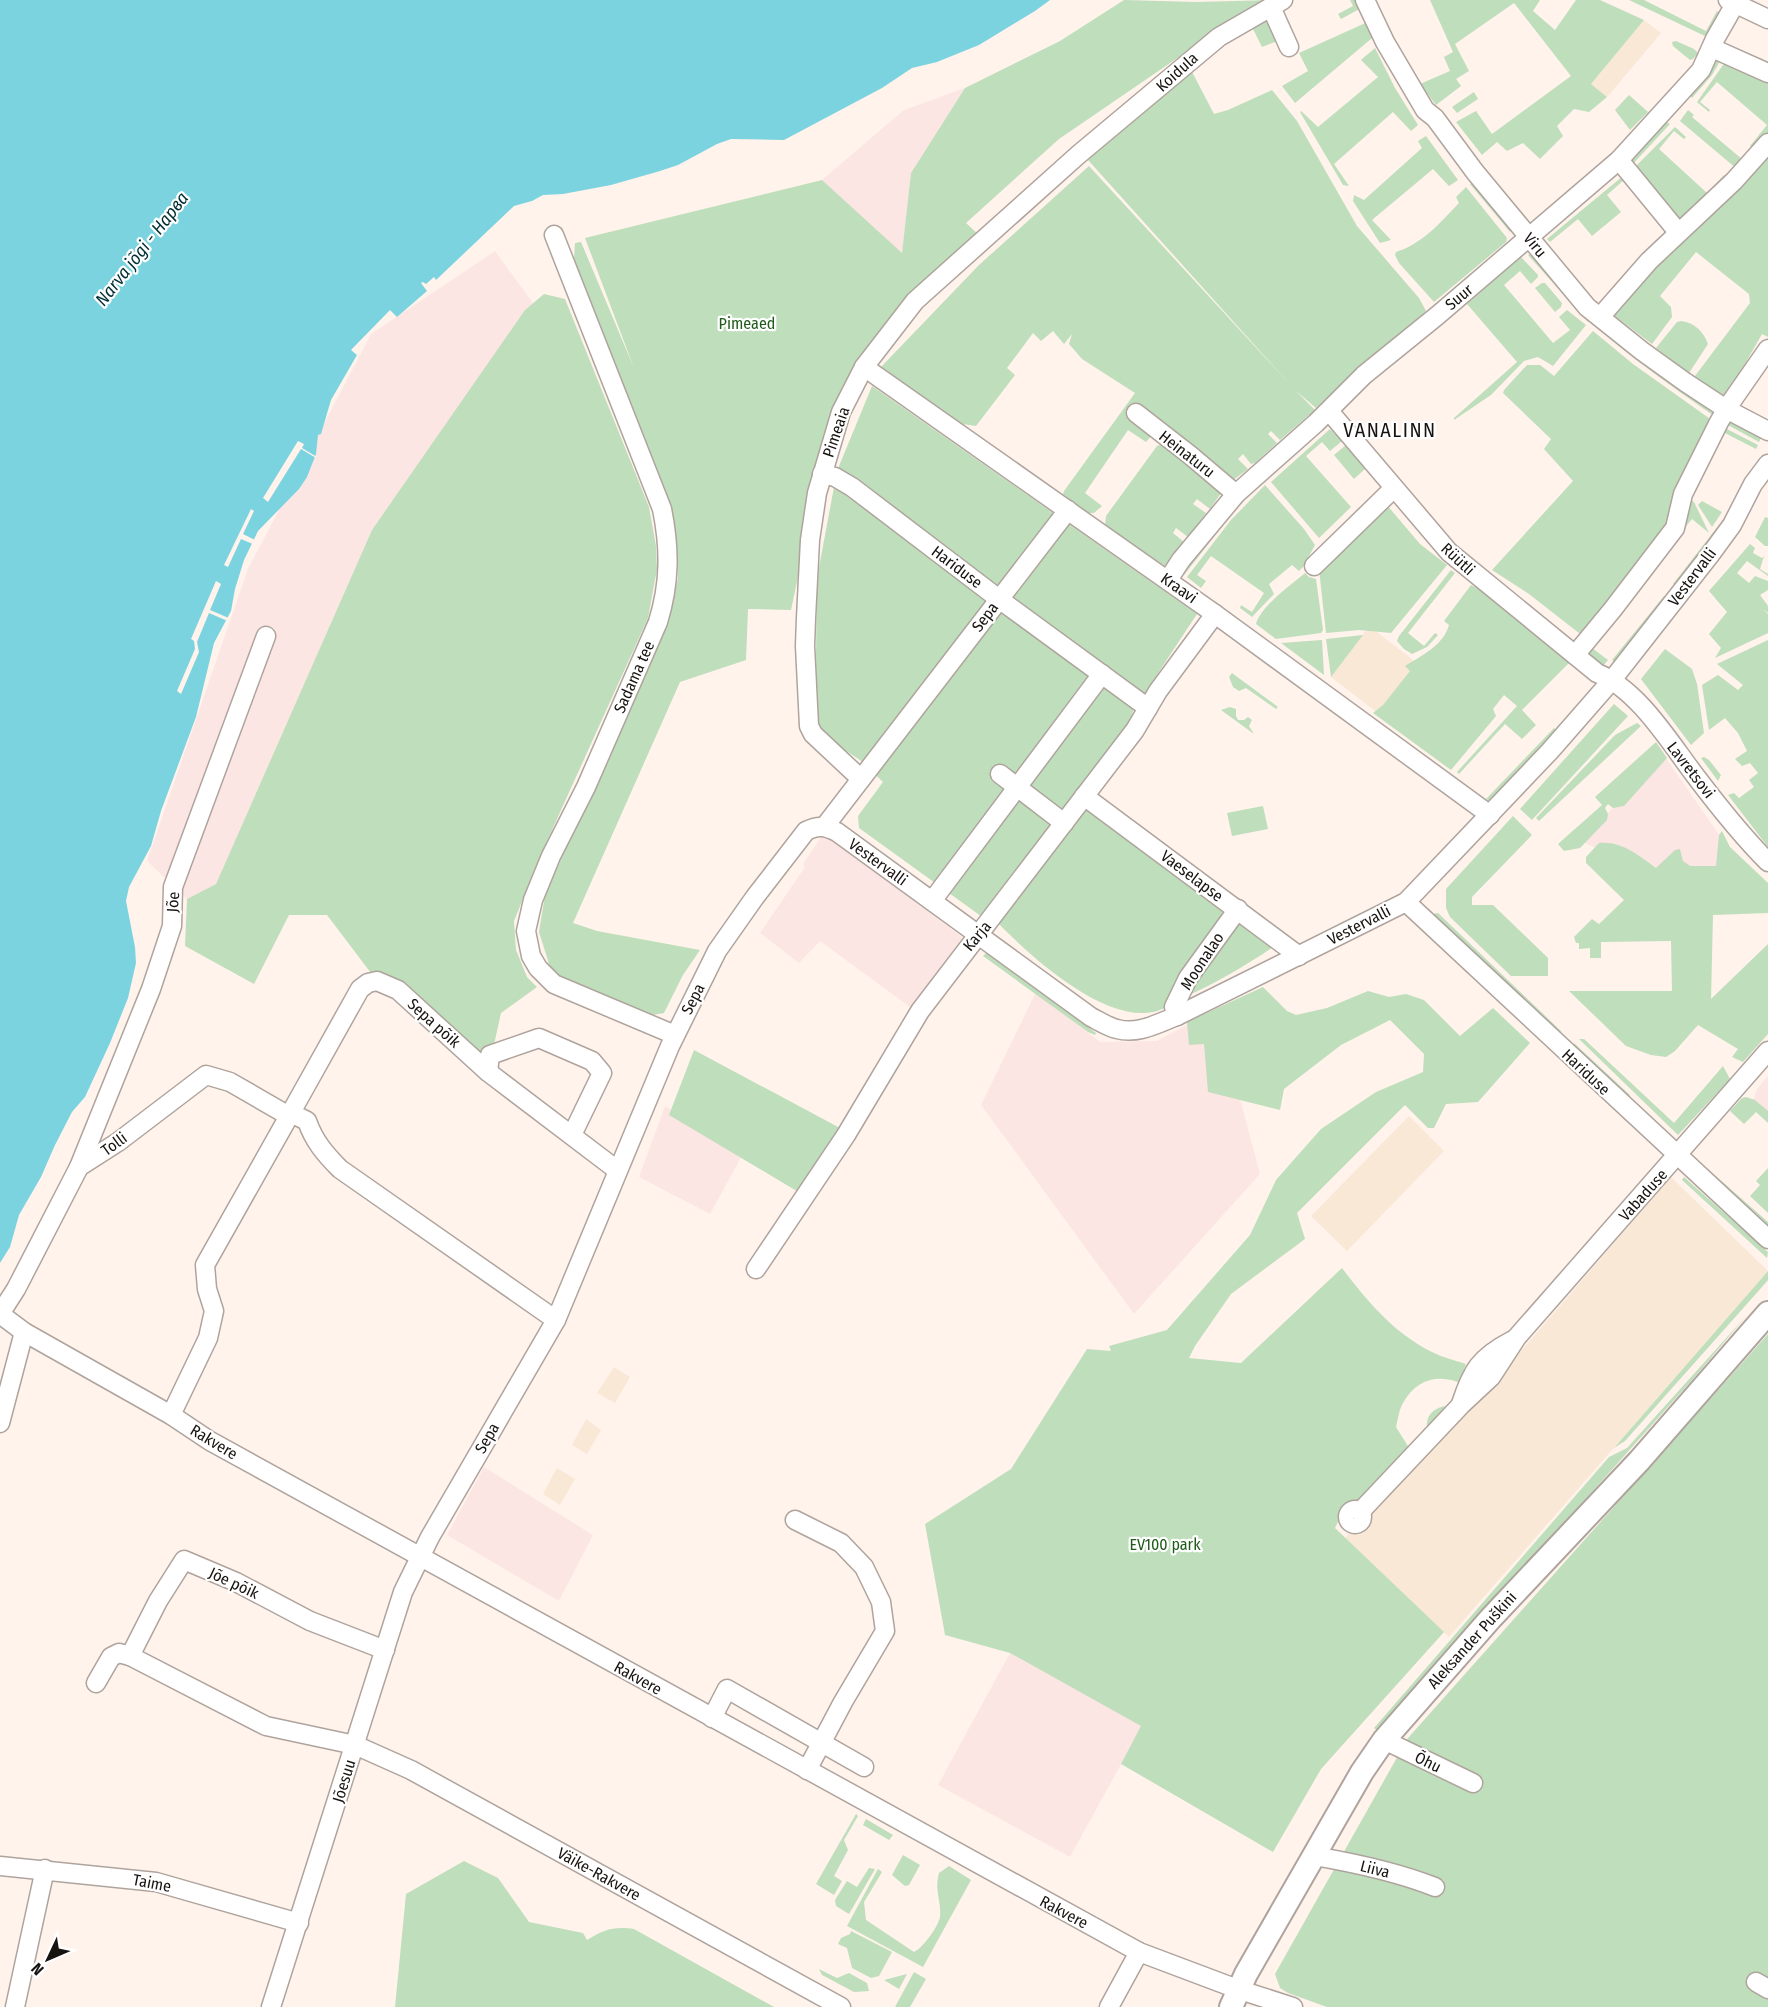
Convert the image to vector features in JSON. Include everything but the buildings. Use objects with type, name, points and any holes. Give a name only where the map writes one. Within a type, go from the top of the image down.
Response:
[{"type":"main road","name":"Aleksander Puškini","points":[[1235,1998],[1246,1974],[1362,1772],[1384,1740],[1491,1618],[1639,1461],[1768,1313]]},
{"type":"street","name":"Viru","points":[[1365,0],[1390,51],[1425,111],[1435,118],[1470,165],[1567,284],[1600,318],[1651,358],[1726,409],[1768,431]]},
{"type":"street","name":"Suur","points":[[1168,580],[1181,560],[1236,494],[1329,411],[1377,363],[1438,315],[1619,160],[1701,70],[1732,2]]},
{"type":"street","points":[[1732,2],[1768,19]]},
{"type":"street","points":[[1277,3],[1289,47]]},
{"type":"street","name":"Koidula","points":[[1078,155],[1167,83],[1205,48],[1277,3]]},
{"type":"street","points":[[1712,48],[1768,73]]},
{"type":"street","points":[[1600,318],[1678,232],[1734,181],[1768,143]]},
{"type":"street","name":"Pimeaia","points":[[861,779],[813,734],[809,726],[805,646],[810,540],[817,493],[841,412],[864,367],[915,301],[1078,155]]},
{"type":"street","points":[[1619,160],[1678,232]]},
{"type":"street","name":"Sadama tee","points":[[554,235],[662,509],[668,544],[668,570],[658,622],[586,787],[551,856],[533,900],[527,921],[527,942],[538,968],[554,984],[675,1035]]},
{"type":"street","points":[[1575,655],[1675,528],[1683,494],[1726,409],[1768,349]]},
{"type":"street","name":"Kraavi","points":[[864,367],[1168,580],[1490,815]]},
{"type":"street","name":"Rüütli","points":[[1329,411],[1449,552],[1597,673],[1612,680]]},
{"type":"street","name":"Heinaturu","points":[[1136,413],[1190,454],[1236,494]]},
{"type":"street","name":"Vestervalli","points":[[825,826],[837,831],[1091,1017],[1116,1029],[1131,1031],[1177,1016],[1406,902],[1550,751],[1612,680],[1710,555],[1731,525],[1753,484],[1768,464]]},
{"type":"street","name":"Hariduse","points":[[822,474],[835,477],[852,487],[999,599],[1148,708]]},
{"type":"street","points":[[1314,566],[1394,488]]},
{"type":"street","name":"Sepa","points":[[420,1556],[556,1320],[675,1035],[717,951],[754,897],[806,831],[825,826],[1068,510]]},
{"type":"street","name":"Karja","points":[[756,1269],[846,1135],[920,1011],[1135,730],[1215,614]]},
{"type":"street","name":"Jõe","points":[[79,1167],[151,989],[172,926],[173,887],[266,636]]},
{"type":"street","points":[[932,901],[1102,674]]},
{"type":"street","name":"Lavretsovi","points":[[1612,680],[1636,701],[1725,814],[1768,862]]},
{"type":"street","points":[[1000,774],[1064,824]]},
{"type":"street","name":"Vaeselapse","points":[[1084,796],[1299,956]]},
{"type":"street","name":"Hariduse","points":[[1406,902],[1768,1239]]},
{"type":"street","name":"Moonalao","points":[[1177,1016],[1174,1007],[1188,978],[1238,909]]},
{"type":"street","name":"Sepa põik","points":[[289,1116],[360,989],[368,983],[377,981],[398,990],[488,1072],[617,1170]]},
{"type":"street","points":[[488,1072],[490,1055],[539,1038],[592,1061],[602,1073],[572,1136]]},
{"type":"street","name":"Vabaduse","points":[[1360,1512],[1461,1405],[1491,1377],[1517,1337],[1768,1051]]},
{"type":"street","name":"Tolli","points":[[79,1167],[118,1142],[206,1075],[230,1082],[289,1116],[297,1116],[307,1121],[322,1151],[340,1169],[556,1320]]},
{"type":"street","points":[[171,1416],[208,1338],[214,1311],[207,1289],[205,1265],[289,1116]]},
{"type":"street","points":[[0,1314],[16,1289],[79,1167]]},
{"type":"street","name":"Rakvere","points":[[0,1314],[24,1332],[171,1416],[210,1441],[1139,1952],[1235,1998],[1293,2007]]},
{"type":"street","points":[[0,1423],[24,1332]]},
{"type":"street","points":[[795,1520],[841,1543],[864,1567],[881,1602],[885,1631],[807,1770]]},
{"type":"street","name":"Jõesuu","points":[[271,2007],[404,1592],[420,1556]]},
{"type":"street","name":"Jõe põik","points":[[130,1656],[158,1601],[184,1560],[236,1582],[310,1621],[385,1650]]},
{"type":"street","points":[[96,1683],[111,1657],[119,1653],[130,1656],[266,1726],[355,1745]]},
{"type":"street","points":[[712,1718],[727,1689],[864,1767]]},
{"type":"street","name":"Õhu","points":[[1384,1740],[1473,1783]]},
{"type":"street","name":"Väike-Rakvere","points":[[355,1745],[411,1770],[841,2007]]},
{"type":"street","name":"Liiva","points":[[1314,1856],[1416,1880],[1435,1887]]},
{"type":"street","name":"Taime","points":[[0,1866],[156,1882],[299,1923]]},
{"type":"street","points":[[15,2007],[45,1869]]},
{"type":"street","points":[[1109,2007],[1139,1952]]},
{"type":"shaded area","points":[[1644,20],[1661,33],[1607,97],[1591,84]]},
{"type":"shaded area","points":[[965,88],[911,173],[902,254],[822,180],[904,110]]},
{"type":"shaded area","points":[[495,251],[533,303],[372,530],[216,884],[187,899],[147,861],[248,569],[371,334]]},
{"type":"shaded area","points":[[1369,626],[1421,666],[1383,717],[1331,677]]},
{"type":"shaded area","points":[[1665,757],[1731,852],[1768,885],[1683,886],[1580,841]]},
{"type":"shaded area","points":[[824,833],[963,938],[910,1007],[820,941],[799,963],[760,933],[805,867],[803,864]]},
{"type":"shaded area","points":[[1036,992],[1100,1042],[1157,1041],[1216,1009],[1260,1174],[1134,1314],[981,1105]]},
{"type":"shaded area","points":[[1768,1076],[1768,1115],[1753,1102],[1757,1089]]},
{"type":"shaded area","points":[[665,1106],[744,1152],[710,1214],[639,1177]]},
{"type":"shaded area","points":[[1409,1116],[1444,1151],[1347,1251],[1311,1216]]},
{"type":"shaded area","points":[[1671,1177],[1768,1271],[1449,1637],[1345,1538],[1427,1446],[1434,1449]]},
{"type":"shaded area","points":[[614,1367],[630,1377],[615,1403],[597,1393]]},
{"type":"shaded area","points":[[586,1419],[601,1430],[587,1454],[572,1445]]},
{"type":"shaded area","points":[[484,1467],[593,1535],[559,1601],[447,1535]]},
{"type":"shaded area","points":[[557,1468],[575,1479],[560,1505],[543,1494]]},
{"type":"shaded area","points":[[1010,1653],[1142,1726],[1070,1857],[938,1785]]},
{"type":"green space","name":"Pimeaed","points":[[1124,0],[1196,2],[1274,0],[1233,20],[1059,139],[966,223],[981,237],[860,366],[810,520],[791,610],[748,609],[746,660],[680,682],[573,923],[597,931],[700,950],[683,975],[664,1013],[647,1016],[565,981],[550,967],[539,932],[545,895],[669,619],[678,578],[676,539],[671,510],[582,286],[574,259],[575,243],[581,242],[634,368],[585,238],[822,180],[902,253],[911,173],[965,88],[1060,41]]},
{"type":"green space","points":[[1350,0],[1362,0],[1365,6],[1341,19],[1338,14],[1353,6]]},
{"type":"green space","points":[[1430,0],[1540,0],[1533,11],[1555,30],[1576,0],[1600,0],[1644,20],[1591,84],[1607,97],[1589,112],[1574,109],[1557,126],[1563,136],[1540,159],[1523,143],[1507,151],[1497,142],[1482,155],[1456,122],[1476,111],[1492,134],[1571,76],[1514,3],[1455,44],[1469,71],[1456,79],[1461,86],[1436,105],[1420,84],[1450,71],[1444,57],[1453,52]]},
{"type":"green space","points":[[1629,0],[1644,0],[1706,31],[1717,11],[1719,12],[1707,37]]},
{"type":"green space","points":[[1270,19],[1280,40],[1262,47],[1253,29]]},
{"type":"green space","points":[[1372,20],[1378,33],[1295,103],[1282,86],[1308,71],[1299,53]]},
{"type":"green space","points":[[1676,41],[1698,53],[1690,60],[1673,46],[1672,42]]},
{"type":"green space","points":[[1375,48],[1395,88],[1418,125],[1411,131],[1393,112],[1334,164],[1349,186],[1343,185],[1300,112],[1318,127],[1378,77],[1361,60]]},
{"type":"green space","points":[[1718,54],[1723,56],[1712,75],[1692,98],[1688,93]]},
{"type":"green space","points":[[1728,58],[1768,77],[1768,133],[1755,149],[1750,146],[1767,125],[1717,82],[1700,102],[1710,110],[1709,112],[1697,102]]},
{"type":"green space","points":[[1191,70],[1214,114],[1272,90],[1297,121],[1357,226],[1419,298],[1426,311],[1392,342],[1372,356],[1316,408],[1295,390],[1088,160]]},
{"type":"green space","points":[[1474,92],[1478,99],[1457,113],[1452,107]]},
{"type":"green space","points":[[1629,95],[1648,112],[1630,130],[1615,110]]},
{"type":"green space","points":[[1688,110],[1694,115],[1692,117],[1743,160],[1737,169],[1680,121]]},
{"type":"green space","points":[[1665,121],[1670,124],[1631,166],[1626,161]]},
{"type":"green space","points":[[1675,127],[1686,137],[1684,139],[1674,131],[1659,149],[1707,193],[1724,175],[1730,179],[1680,227],[1633,169]]},
{"type":"green space","points":[[1426,136],[1458,180],[1449,186],[1433,169],[1372,220],[1391,240],[1380,243],[1353,201],[1354,195],[1364,200],[1422,148],[1418,141]]},
{"type":"green space","points":[[1768,146],[1768,337],[1762,334],[1725,399],[1695,376],[1750,303],[1749,294],[1696,252],[1660,296],[1671,307],[1672,317],[1652,344],[1612,314]]},
{"type":"green space","points":[[1089,166],[1315,410],[1280,440],[1271,431],[1268,434],[1277,443],[1255,463],[1251,464],[1243,454],[1238,459],[1248,469],[1232,481],[1152,435],[1146,442],[1128,430],[1085,493],[1102,506],[1094,513],[1086,513],[1063,494],[1064,491],[1135,393],[1082,359],[1069,344],[1072,334],[1064,344],[1053,331],[1041,341],[1033,333],[1007,368],[1015,375],[976,426],[962,424],[881,367],[979,265]]},
{"type":"green space","points":[[1623,176],[1625,179],[1607,195],[1621,212],[1592,236],[1578,219],[1550,242],[1547,239]]},
{"type":"green space","points":[[1474,182],[1513,229],[1510,232],[1470,184]]},
{"type":"green space","points":[[1466,187],[1507,238],[1506,242],[1434,302],[1399,263],[1395,255],[1396,252],[1414,244],[1438,225],[1459,203],[1456,197]]},
{"type":"green space","points":[[1533,252],[1590,320],[1588,322],[1528,255]]},
{"type":"green space","points":[[1521,257],[1538,277],[1531,284],[1520,271],[1504,285],[1553,343],[1570,330],[1559,317],[1567,310],[1586,325],[1553,366],[1538,357],[1524,361],[1491,395],[1454,420],[1517,362],[1467,304]]},
{"type":"green space","points":[[1545,283],[1562,303],[1555,312],[1535,288]]},
{"type":"green space","points":[[544,294],[565,299],[649,507],[656,546],[657,569],[648,618],[542,852],[514,921],[516,950],[527,977],[537,987],[501,1013],[488,1072],[377,981],[327,915],[289,915],[254,984],[185,946],[187,899],[216,884],[372,530],[525,310]]},
{"type":"green space","points":[[1681,321],[1698,328],[1708,344],[1689,373],[1656,348],[1677,322]]},
{"type":"green space","points":[[1600,326],[1715,415],[1640,363],[1597,328]]},
{"type":"green space","points":[[1593,331],[1633,364],[1713,421],[1672,525],[1584,637],[1529,594],[1492,570],[1573,481],[1544,449],[1551,439],[1503,393],[1504,390],[1527,365],[1540,365],[1554,376]]},
{"type":"green space","points":[[872,386],[1197,614],[1133,711],[1129,725],[985,919],[859,828],[858,816],[883,782],[860,760],[820,734],[817,709],[817,578],[837,471]]},
{"type":"green space","points":[[1728,421],[1761,438],[1759,442],[1726,424]]},
{"type":"green space","points":[[1723,427],[1758,445],[1756,449],[1725,433],[1714,454],[1708,452]]},
{"type":"green space","points":[[1330,429],[1342,441],[1330,451],[1322,442],[1306,456],[1351,507],[1319,538],[1271,482]]},
{"type":"green space","points":[[1316,432],[1317,434],[1239,505],[1184,575],[1181,573],[1231,508]]},
{"type":"green space","points":[[1165,443],[1219,484],[1216,489],[1221,493],[1210,509],[1197,499],[1193,504],[1206,513],[1188,537],[1176,528],[1173,533],[1184,542],[1165,566],[1105,526],[1106,516],[1157,446]]},
{"type":"green space","points":[[1346,445],[1366,468],[1354,479],[1334,455]]},
{"type":"green space","points":[[1265,485],[1315,545],[1299,571],[1292,565],[1269,584],[1274,594],[1252,617],[1240,608],[1241,605],[1252,612],[1264,593],[1211,556],[1197,575],[1206,581],[1201,588],[1187,577],[1231,520]]},
{"type":"green space","points":[[1740,488],[1744,490],[1728,520],[1677,587],[1673,584],[1729,512]]},
{"type":"green space","points":[[1686,497],[1694,502],[1709,533],[1692,519],[1682,531]]},
{"type":"green space","points":[[1702,501],[1722,512],[1712,527],[1698,505]]},
{"type":"green space","points":[[1386,504],[1420,544],[1447,565],[1391,633],[1359,630],[1326,633],[1319,569]]},
{"type":"green space","points":[[1765,517],[1768,518],[1768,546],[1755,537]]},
{"type":"green space","points":[[1750,544],[1755,548],[1753,553],[1762,558],[1764,556],[1760,569],[1768,576],[1747,561],[1737,573],[1749,583],[1755,576],[1768,581],[1768,590],[1760,595],[1768,606],[1768,613],[1762,609],[1768,614],[1768,633],[1715,658],[1721,648],[1709,634],[1727,612],[1709,591]]},
{"type":"green space","points":[[1451,570],[1455,573],[1408,633],[1424,646],[1435,633],[1438,635],[1427,647],[1412,654],[1397,641],[1399,636]]},
{"type":"green space","points":[[1305,573],[1316,579],[1323,630],[1321,633],[1276,639],[1256,624],[1259,617],[1277,596]]},
{"type":"green space","points":[[1471,585],[1492,596],[1564,656],[1569,663],[1522,710],[1536,725],[1522,739],[1505,724],[1459,774],[1457,772],[1517,706],[1504,695],[1493,709],[1496,716],[1451,770],[1373,713],[1383,705],[1410,671],[1405,666],[1442,639],[1449,625],[1444,621]]},
{"type":"green space","points":[[1664,596],[1668,599],[1616,663],[1612,660]]},
{"type":"green space","points":[[1363,635],[1331,677],[1326,639]]},
{"type":"green space","points":[[1322,640],[1324,675],[1281,643]]},
{"type":"green space","points":[[1768,640],[1768,847],[1728,795],[1734,793],[1739,798],[1754,787],[1749,780],[1758,773],[1750,763],[1742,766],[1735,759],[1747,751],[1738,733],[1725,718],[1709,730],[1702,685],[1718,675],[1738,690],[1743,685],[1717,664]]},
{"type":"green space","points":[[1584,642],[1608,660],[1603,666],[1580,647]]},
{"type":"green space","points":[[1665,649],[1692,669],[1697,684],[1704,733],[1691,745],[1641,679]]},
{"type":"green space","points":[[1232,673],[1278,707],[1276,709],[1246,688],[1239,691],[1233,687],[1229,677]]},
{"type":"green space","points":[[1614,704],[1628,716],[1532,820],[1520,809]]},
{"type":"green space","points":[[1230,707],[1236,709],[1238,720],[1248,717],[1252,720],[1249,726],[1254,734],[1221,710]]},
{"type":"green space","points":[[1637,723],[1641,726],[1539,821],[1536,818],[1615,735]]},
{"type":"green space","points":[[1554,728],[1558,731],[1491,801],[1486,799]]},
{"type":"green space","points":[[1656,742],[1667,758],[1624,806],[1613,808],[1608,804],[1605,808],[1608,814],[1607,820],[1580,848],[1564,851],[1558,844],[1602,805],[1595,797]]},
{"type":"green space","points":[[1704,757],[1721,775],[1718,781],[1701,758]]},
{"type":"green space","points":[[1091,804],[1276,945],[1221,979],[1157,1011],[1137,1013],[1116,1008],[1093,999],[1050,970],[999,924]]},
{"type":"green space","points":[[1263,806],[1268,829],[1232,836],[1227,813]]},
{"type":"green space","points":[[1513,816],[1532,835],[1472,897],[1472,905],[1493,905],[1548,958],[1548,976],[1511,976],[1450,917],[1446,908],[1446,889]]},
{"type":"green space","points":[[1722,831],[1730,847],[1768,883],[1768,913],[1713,915],[1711,999],[1768,944],[1768,1034],[1743,1062],[1732,1057],[1738,1049],[1698,1025],[1675,1051],[1666,1057],[1651,1055],[1626,1046],[1569,991],[1672,991],[1671,941],[1601,942],[1601,958],[1590,958],[1590,948],[1579,949],[1579,943],[1576,943],[1574,937],[1592,919],[1599,924],[1624,900],[1586,863],[1586,857],[1599,843],[1607,843],[1629,850],[1656,868],[1675,850],[1680,849],[1683,861],[1690,866],[1716,866],[1719,835]]},
{"type":"green space","points":[[1438,913],[1562,1032],[1556,1030],[1432,914]]},
{"type":"green space","points":[[987,952],[1096,1033],[1095,1035],[983,956]]},
{"type":"green space","name":"EV100 park","points":[[1263,987],[1287,1011],[1296,1015],[1327,1008],[1368,991],[1389,997],[1406,994],[1424,1000],[1460,1036],[1493,1008],[1530,1043],[1478,1102],[1446,1104],[1434,1128],[1428,1128],[1405,1105],[1297,1213],[1305,1239],[1231,1294],[1189,1358],[1241,1363],[1342,1268],[1371,1304],[1404,1335],[1434,1353],[1466,1364],[1462,1374],[1465,1385],[1447,1379],[1430,1380],[1415,1388],[1409,1395],[1400,1409],[1396,1427],[1411,1451],[1356,1505],[1345,1510],[1335,1528],[1444,1632],[1321,1769],[1273,1852],[1121,1764],[1141,1726],[1010,1653],[945,1635],[925,1524],[1011,1469],[1087,1349],[1111,1351],[1109,1346],[1167,1330],[1250,1235],[1276,1180],[1321,1129],[1376,1092],[1423,1072],[1424,1054],[1390,1020],[1341,1045],[1284,1089],[1280,1110],[1208,1092],[1204,1044],[1189,1045],[1187,1022]]},
{"type":"green space","points":[[1579,1039],[1584,1039],[1674,1123],[1723,1066],[1730,1079],[1678,1135]]},
{"type":"green space","points":[[1574,1043],[1630,1095],[1627,1099],[1575,1049]]},
{"type":"green space","points":[[694,1050],[840,1128],[800,1193],[669,1115]]},
{"type":"green space","points":[[1742,1098],[1755,1100],[1768,1111],[1768,1123],[1756,1112],[1744,1124],[1730,1111]]},
{"type":"green space","points":[[1700,1162],[1768,1222],[1768,1227],[1697,1164]]},
{"type":"green space","points":[[1768,1168],[1768,1213],[1750,1196],[1760,1185],[1756,1181]]},
{"type":"green space","points":[[1684,1177],[1768,1252],[1767,1258],[1682,1180]]},
{"type":"green space","points":[[1768,1271],[1768,1280],[1762,1287],[1625,1441],[1614,1448]]},
{"type":"green space","points":[[1747,1315],[1693,1379],[1378,1731],[1374,1728],[1609,1457],[1627,1448]]},
{"type":"green space","points":[[1768,1334],[1768,2007],[1327,2007],[1280,1988],[1275,1974],[1408,1738]]},
{"type":"green space","points":[[1444,1406],[1447,1411],[1427,1428],[1431,1414]]},
{"type":"green space","points":[[856,1814],[858,1816],[844,1840],[848,1850],[834,1876],[842,1881],[834,1895],[816,1884]]},
{"type":"green space","points":[[866,1819],[893,1835],[889,1840],[863,1825]]},
{"type":"green space","points":[[903,1855],[920,1865],[909,1885],[905,1886],[892,1875]]},
{"type":"green space","points":[[464,1861],[498,1878],[529,1922],[583,1933],[587,1940],[610,1929],[634,1929],[774,2007],[395,2007],[406,1894]]},
{"type":"green space","points":[[949,1866],[971,1880],[923,1967],[847,1926],[878,1869],[882,1872],[864,1902],[866,1920],[914,1952],[918,1950],[939,1921],[939,1873]]},
{"type":"green space","points":[[869,1868],[875,1869],[849,1914],[836,1906],[835,1900],[847,1881],[857,1887]]},
{"type":"green space","points":[[851,1931],[892,1952],[879,1976],[871,1978],[852,1968],[847,1948],[838,1944],[841,1938],[850,1934]]},
{"type":"green space","points":[[819,1969],[837,1978],[849,1973],[867,1983],[869,1991],[854,1992],[822,1975]]},
{"type":"green space","points":[[914,1972],[926,1979],[910,2007],[895,2007]]},
{"type":"green space","points":[[907,1974],[899,1989],[884,1980]]},
{"type":"water","name":"Narva jõgi - Нарва","points":[[0,0],[1050,0],[979,45],[937,62],[912,68],[882,88],[784,140],[731,139],[678,165],[660,171],[611,185],[563,194],[543,195],[514,206],[436,280],[434,277],[426,284],[421,283],[427,291],[397,317],[390,310],[351,350],[357,355],[331,400],[321,434],[318,435],[316,454],[307,477],[299,489],[258,531],[244,560],[231,611],[214,643],[196,717],[161,811],[151,846],[129,887],[126,901],[136,963],[128,998],[85,1097],[72,1112],[41,1177],[19,1215],[10,1247],[0,1263]]},
{"type":"pier","points":[[298,441],[304,444],[302,448],[317,457],[301,449],[268,502],[263,498]]},
{"type":"pier","points":[[251,509],[254,511],[243,534],[257,541],[255,545],[241,539],[228,567],[224,565]]},
{"type":"pier","points":[[216,581],[221,584],[210,610],[231,619],[230,622],[209,613],[197,642],[199,652],[181,694],[177,691],[195,649],[194,641],[191,639]]},
{"type":"district","name":"VANALINN","points":[[1390,430]]}]
